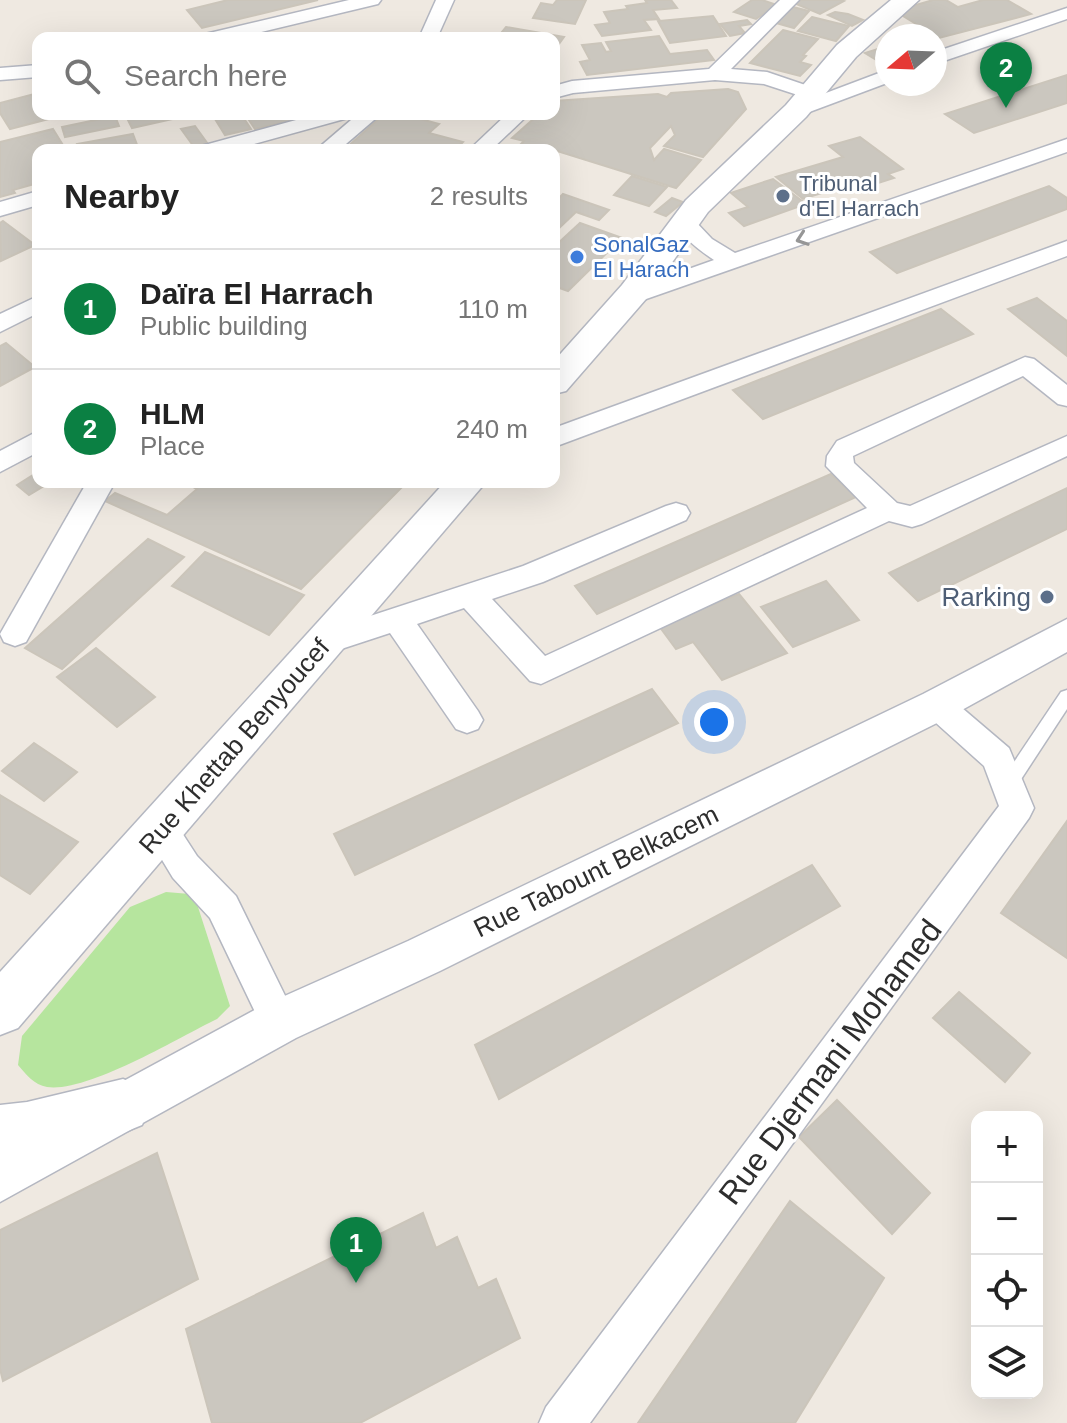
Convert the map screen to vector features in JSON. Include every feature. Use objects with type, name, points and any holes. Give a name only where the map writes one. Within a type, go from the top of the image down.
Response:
[{"type":"main road","points":[[560,376],[629,298],[686,225],[697,206],[803,102],[878,21],[907,0]]},
{"type":"main road","name":"Rue Khettab Benyoucef","points":[[0,1010],[462,488]]},
{"type":"main road","points":[[0,1133],[27,1130],[123,1106]]},
{"type":"street","points":[[237,32],[372,0]]},
{"type":"street","points":[[431,32],[445,0]]},
{"type":"street","points":[[715,74],[790,0]]},
{"type":"street","points":[[1033,0],[1064,14]]},
{"type":"street","points":[[947,54],[1064,14]]},
{"type":"street","points":[[0,74],[32,71]]},
{"type":"street","points":[[560,90],[715,74],[767,78],[803,102],[875,80]]},
{"type":"street","points":[[230,144],[319,120]]},
{"type":"street","points":[[334,144],[364,120]]},
{"type":"street","points":[[486,144],[512,120]]},
{"type":"street","points":[[629,298],[1062,152]]},
{"type":"street","points":[[0,209],[32,200]]},
{"type":"street","points":[[686,225],[704,244],[734,263]]},
{"type":"street","points":[[560,436],[1067,248]]},
{"type":"street","points":[[0,324],[32,306]]},
{"type":"street","points":[[1067,398],[1025,365],[846,447],[840,456],[840,466],[887,510],[912,517],[1067,445]]},
{"type":"street","points":[[0,463],[32,444]]},
{"type":"street","points":[[15,634],[98,488]]},
{"type":"street","points":[[469,594],[541,672],[887,510]]},
{"type":"street","points":[[326,642],[533,574],[676,513]]},
{"type":"street","points":[[396,618],[467,720]]},
{"type":"street","name":"Rue Tabount Belkacem","points":[[0,1176],[279,1022],[424,956],[937,705],[1067,634]]},
{"type":"street","name":"Rue Djermani Mohamed","points":[[562,1423],[1017,808],[997,758],[937,705]]},
{"type":"street","points":[[161,830],[185,867],[223,907],[279,1022]]},
{"type":"lane","points":[[1008,785],[1067,696]]},
{"type":"green space","points":[[166,892],[190,894],[198,907],[230,1006],[217,1019],[85,1082],[47,1087],[34,1082],[18,1065],[22,1036],[130,907]]},
{"type":"building","points":[[228,0],[318,0],[202,28],[187,10]]},
{"type":"building","points":[[557,0],[586,0],[575,24],[533,18],[541,3],[553,5]]},
{"type":"building","points":[[645,0],[671,0],[677,8],[653,10],[659,19],[644,20],[651,30],[602,36],[595,25],[610,23],[604,12],[628,9],[626,6],[647,3]]},
{"type":"building","points":[[752,0],[777,5],[756,19],[734,12]]},
{"type":"building","points":[[801,0],[844,1],[820,14],[794,3]]},
{"type":"building","points":[[933,0],[946,0],[958,7],[983,0],[1007,0],[1031,14],[947,36],[947,24],[916,24],[895,11]]},
{"type":"building","points":[[793,7],[809,11],[794,28],[776,23]]},
{"type":"building","points":[[835,12],[863,20],[852,26],[828,15]]},
{"type":"building","points":[[713,16],[726,36],[670,43],[658,21]]},
{"type":"building","points":[[812,17],[849,26],[836,41],[798,31]]},
{"type":"building","points":[[747,20],[751,24],[739,26],[745,33],[730,36],[720,24]]},
{"type":"building","points":[[506,27],[535,32],[502,32]]},
{"type":"building","points":[[783,30],[818,39],[803,55],[806,56],[800,62],[811,65],[800,76],[750,63]]},
{"type":"building","points":[[659,36],[670,54],[707,50],[714,60],[587,75],[580,62],[590,60],[582,45],[601,43],[606,52],[611,51],[606,42]]},
{"type":"building","points":[[875,50],[875,59],[865,53]]},
{"type":"building","points":[[1067,75],[1067,103],[974,133],[945,114]]},
{"type":"building","points":[[728,89],[738,92],[746,109],[703,157],[664,146],[675,135],[671,126],[650,148],[654,160],[664,149],[701,160],[676,188],[560,152],[560,144],[521,144],[524,141],[512,138],[532,120],[560,120],[560,101],[658,94],[667,97],[671,93]]},
{"type":"building","points":[[32,95],[32,120],[45,120],[10,129],[0,113],[0,103]]},
{"type":"building","points":[[96,120],[117,120],[119,126],[65,137],[62,127]]},
{"type":"building","points":[[128,120],[168,120],[132,128]]},
{"type":"building","points":[[216,120],[245,120],[251,129],[225,135]]},
{"type":"building","points":[[249,120],[294,120],[255,129]]},
{"type":"building","points":[[377,120],[424,120],[439,124],[429,133],[463,142],[461,144],[351,144]]},
{"type":"building","points":[[195,126],[208,144],[192,144],[181,129]]},
{"type":"building","points":[[53,129],[62,144],[32,144],[32,185],[0,197],[0,142]]},
{"type":"building","points":[[133,134],[137,144],[77,144]]},
{"type":"building","points":[[860,137],[903,169],[888,174],[894,178],[866,187],[854,177],[829,185],[834,189],[803,199],[776,177],[843,157],[829,146]]},
{"type":"building","points":[[632,176],[667,187],[649,206],[614,195]]},
{"type":"building","points":[[773,179],[806,204],[744,226],[729,213],[748,207],[731,193]]},
{"type":"building","points":[[1049,186],[1067,198],[1067,209],[897,273],[870,252]]},
{"type":"building","points":[[563,194],[609,210],[599,220],[576,212],[560,227],[560,197]]},
{"type":"building","points":[[672,198],[683,202],[666,216],[655,212]]},
{"type":"building","points":[[3,221],[32,243],[32,246],[1,261],[0,223]]},
{"type":"building","points":[[580,223],[622,238],[568,291],[560,288],[560,241]]},
{"type":"building","points":[[1037,298],[1067,321],[1067,356],[1008,309]]},
{"type":"building","points":[[941,309],[973,334],[763,419],[733,390]]},
{"type":"building","points":[[6,343],[32,365],[32,369],[0,386],[0,346]]},
{"type":"building","points":[[831,474],[856,497],[597,614],[575,586]]},
{"type":"building","points":[[32,476],[32,488],[41,488],[29,495],[17,485]]},
{"type":"building","points":[[401,488],[301,589],[105,501],[115,493],[167,515],[197,489]]},
{"type":"building","points":[[1067,488],[1067,529],[918,601],[889,573]]},
{"type":"building","points":[[148,539],[184,557],[62,669],[25,648]]},
{"type":"building","points":[[205,552],[304,595],[269,635],[172,586]]},
{"type":"building","points":[[826,581],[859,620],[793,647],[761,607]]},
{"type":"building","points":[[739,594],[787,653],[722,680],[693,642],[676,649],[659,626]]},
{"type":"building","points":[[96,648],[155,697],[117,727],[57,677]]},
{"type":"building","points":[[652,689],[678,723],[355,875],[334,834]]},
{"type":"building","points":[[34,743],[77,772],[44,801],[2,771]]},
{"type":"building","points":[[0,795],[78,842],[30,894],[0,875]]},
{"type":"building","points":[[1067,821],[1067,958],[1001,913]]},
{"type":"building","points":[[812,865],[840,906],[499,1099],[475,1045]]},
{"type":"building","points":[[959,992],[1030,1053],[1005,1082],[933,1018]]},
{"type":"building","points":[[837,1100],[930,1193],[892,1234],[799,1137]]},
{"type":"building","points":[[157,1153],[198,1279],[3,1381],[0,1369],[0,1230]]},
{"type":"building","points":[[790,1201],[884,1278],[795,1423],[638,1423]]},
{"type":"building","points":[[423,1213],[436,1248],[457,1237],[478,1288],[496,1279],[520,1338],[360,1423],[212,1423],[186,1329]]},
{"type":"place","name":"HLM","points":[[1006,108]]},
{"type":"place","name":"Tribunal d'El Harrach","points":[[783,196]]},
{"type":"place","name":"SonalGaz El Harach","points":[[577,257]]},
{"type":"place","name":"Rarking","points":[[1047,597]]},
{"type":"place","name":"Daïra El Harrach","points":[[356,1283]]}]
